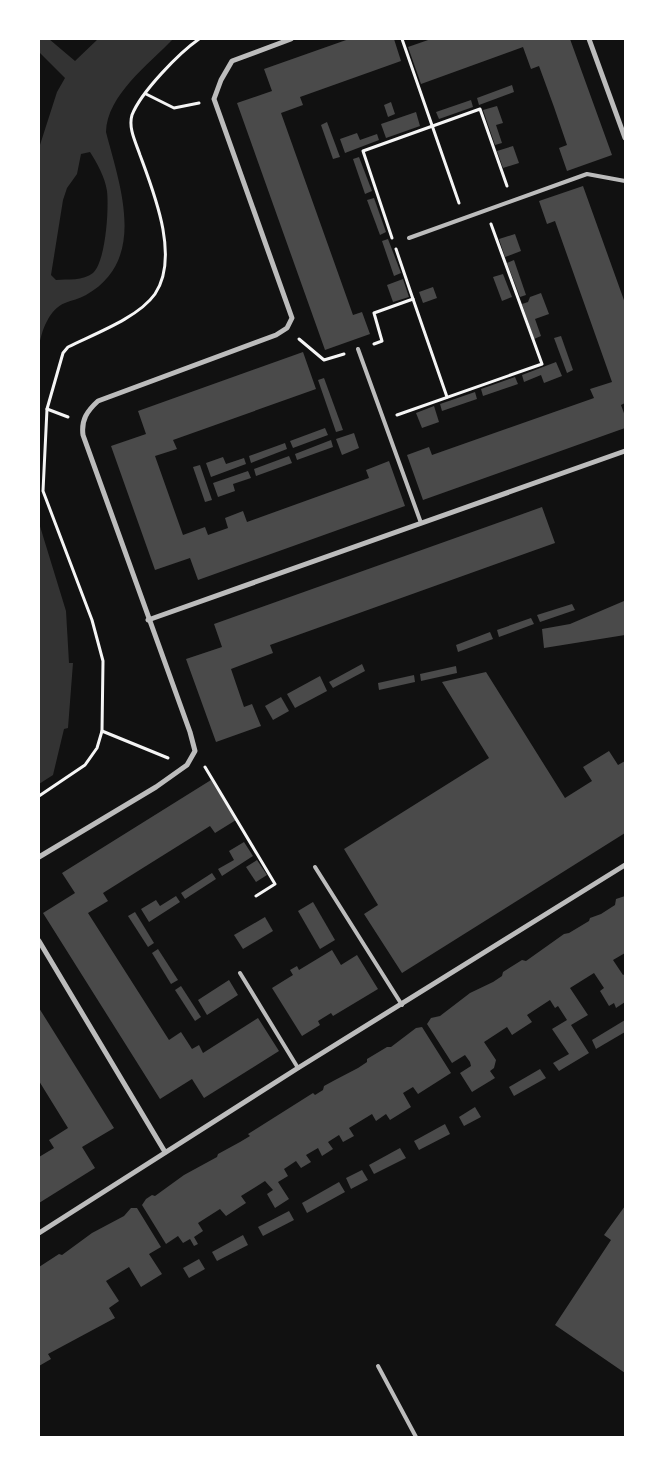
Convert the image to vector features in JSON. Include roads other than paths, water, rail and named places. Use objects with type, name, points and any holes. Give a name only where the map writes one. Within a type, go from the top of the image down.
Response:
[{"type":"street","points":[[39,858],[156,787],[187,765],[195,751],[190,732],[148,620],[83,435],[81,423],[90,408],[98,401],[276,335],[288,328],[292,318],[214,99],[221,80],[232,61],[291,39]]},
{"type":"street","points":[[589,39],[625,138]]},
{"type":"street","points":[[148,620],[625,451]]},
{"type":"street","points":[[39,1233],[298,1068],[625,865]]},
{"type":"street","points":[[39,941],[165,1152]]},
{"type":"lane","points":[[409,238],[587,174],[625,181]]},
{"type":"lane","points":[[358,349],[422,523]]},
{"type":"lane","points":[[315,867],[402,1005]]},
{"type":"lane","points":[[240,973],[298,1068]]},
{"type":"lane","points":[[378,1366],[416,1437]]}]
